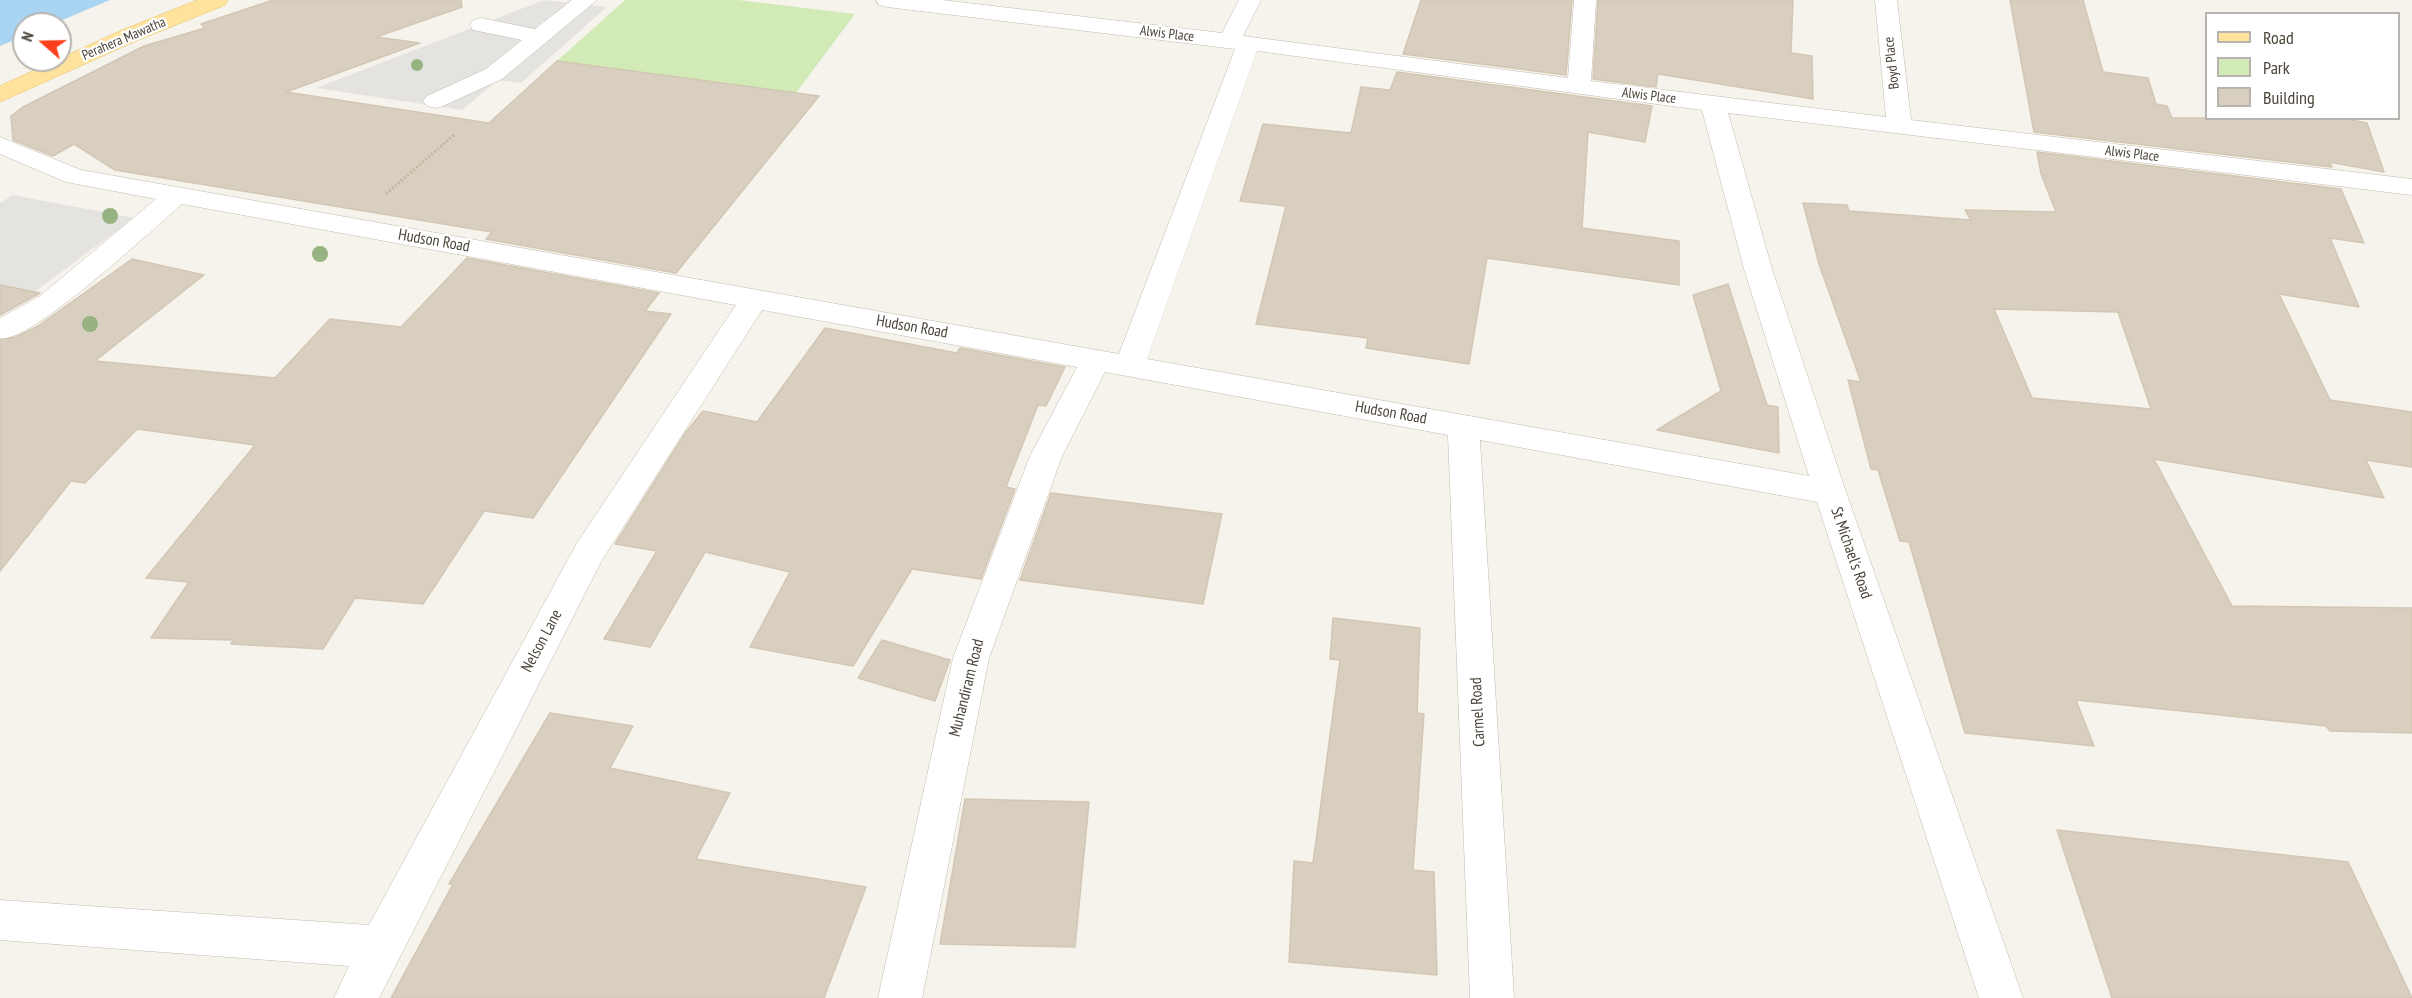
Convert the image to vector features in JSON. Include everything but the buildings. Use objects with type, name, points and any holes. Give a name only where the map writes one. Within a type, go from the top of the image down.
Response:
[{"type":"main road","name":"Perahera Mawatha","points":[[0,95],[128,36],[217,0]]},
{"type":"street","points":[[435,102],[494,74],[586,0]]},
{"type":"street","name":"Alwis Place","points":[[887,0],[1579,88],[2412,187]]},
{"type":"street","name":"Muhandiram Road","points":[[900,998],[970,658],[1046,456],[1113,363],[1239,43],[1250,0]]},
{"type":"street","points":[[1579,88],[1585,0]]},
{"type":"street","name":"Boyd Place","points":[[1886,0],[1899,127]]},
{"type":"street","points":[[481,25],[539,37]]},
{"type":"street","name":"St Michael's Road","points":[[1713,104],[1758,269],[1830,492],[2001,998]]},
{"type":"street","name":"Hudson Road","points":[[0,145],[75,177],[1830,492]]},
{"type":"street","points":[[0,328],[5,330],[50,302],[177,195]]},
{"type":"street","name":"Nelson Lane","points":[[356,998],[380,947],[589,552],[755,299]]},
{"type":"street","name":"Carmel Road","points":[[1463,426],[1492,998]]},
{"type":"street","points":[[0,920],[380,947]]},
{"type":"path","points":[[350,226],[457,132]]},
{"type":"green space","points":[[625,0],[738,0],[855,14],[796,93],[557,61]]},
{"type":"shaded area","points":[[544,0],[607,7],[521,83],[498,80],[462,110],[316,88]]},
{"type":"shaded area","points":[[13,195],[134,218],[33,293],[0,285],[0,203]]},
{"type":"water","points":[[0,0],[110,0],[72,16],[72,12],[12,12],[12,41],[0,46]]}]
